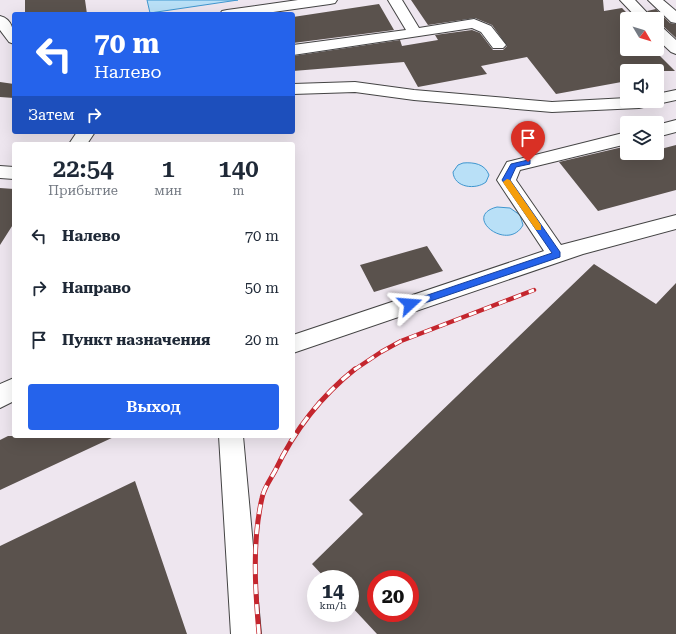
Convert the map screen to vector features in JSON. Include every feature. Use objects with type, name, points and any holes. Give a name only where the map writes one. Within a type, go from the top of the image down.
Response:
[{"type":"lane","points":[[242,12],[330,0]]},
{"type":"lane","points":[[395,0],[415,32]]},
{"type":"lane","points":[[627,0],[639,12]]},
{"type":"lane","points":[[655,0],[676,19]]},
{"type":"lane","points":[[0,20],[12,38]]},
{"type":"lane","points":[[295,50],[474,23],[486,29],[498,45]]},
{"type":"lane","points":[[664,37],[676,49]]},
{"type":"lane","points":[[0,45],[12,42]]},
{"type":"lane","points":[[295,89],[355,87],[414,96],[552,107],[620,104]]},
{"type":"lane","points":[[664,98],[676,95]]},
{"type":"lane","points":[[664,129],[676,126]]},
{"type":"lane","points":[[557,255],[506,180],[513,166],[620,140]]},
{"type":"lane","points":[[0,172],[12,173]]},
{"type":"lane","points":[[295,343],[557,255],[676,222]]},
{"type":"lane","points":[[0,378],[12,386]]},
{"type":"lane","points":[[0,397],[12,388]]},
{"type":"lane","points":[[231,438],[246,634]]},
{"type":"shaded area","points":[[0,0],[147,0],[150,12],[238,0],[676,0],[676,634],[0,634]]},
{"type":"water","points":[[147,0],[238,0],[157,12],[150,12]]},
{"type":"water","points":[[463,163],[475,163],[485,168],[489,175],[486,182],[482,185],[471,187],[457,181],[453,172],[458,165]]},
{"type":"water","points":[[497,207],[510,208],[520,215],[523,225],[516,233],[508,235],[499,234],[491,230],[485,224],[484,218],[487,212]]},
{"type":"building","points":[[25,0],[85,0],[87,12],[25,12]]},
{"type":"building","points":[[411,0],[603,0],[604,11],[622,8],[626,12],[620,12],[620,56],[660,56],[675,71],[664,71],[664,64],[620,64],[620,82],[556,94],[527,57],[481,66],[487,74],[418,87],[404,62],[295,71],[295,56],[400,40],[402,46],[438,40],[435,35],[472,30],[480,33],[493,50],[503,50],[507,46],[492,25],[475,18],[428,25]]},
{"type":"building","points":[[379,4],[394,30],[295,43],[295,17]]},
{"type":"building","points":[[656,9],[659,12],[648,12],[647,11]]},
{"type":"building","points":[[664,17],[670,23],[676,24],[676,38],[664,27]]},
{"type":"building","points":[[0,82],[12,84],[12,98],[0,97]]},
{"type":"building","points":[[676,145],[676,190],[598,211],[559,162],[620,148],[620,160],[664,160],[664,148]]},
{"type":"building","points":[[0,188],[12,189],[12,226],[0,245]]},
{"type":"building","points":[[427,246],[443,271],[374,292],[360,265]]},
{"type":"building","points":[[594,264],[656,304],[676,283],[676,634],[377,634],[359,615],[359,570],[318,570],[312,564],[363,514],[349,500]]},
{"type":"building","points":[[8,436],[12,436],[12,438],[112,438],[0,490],[0,440]]},
{"type":"building","points":[[135,481],[187,634],[0,634],[0,546]]},
{"type":"railway","points":[[354,370],[401,341],[534,290]]},
{"type":"railway","points":[[295,436],[319,403],[355,369]]},
{"type":"railway","points":[[259,634],[255,566],[259,515],[262,498],[267,484],[293,438]]},
{"type":"slow traffic","points":[[507,182],[538,227]]},
{"type":"route","points":[[410,304],[557,255],[506,180],[513,166],[528,162]]}]
